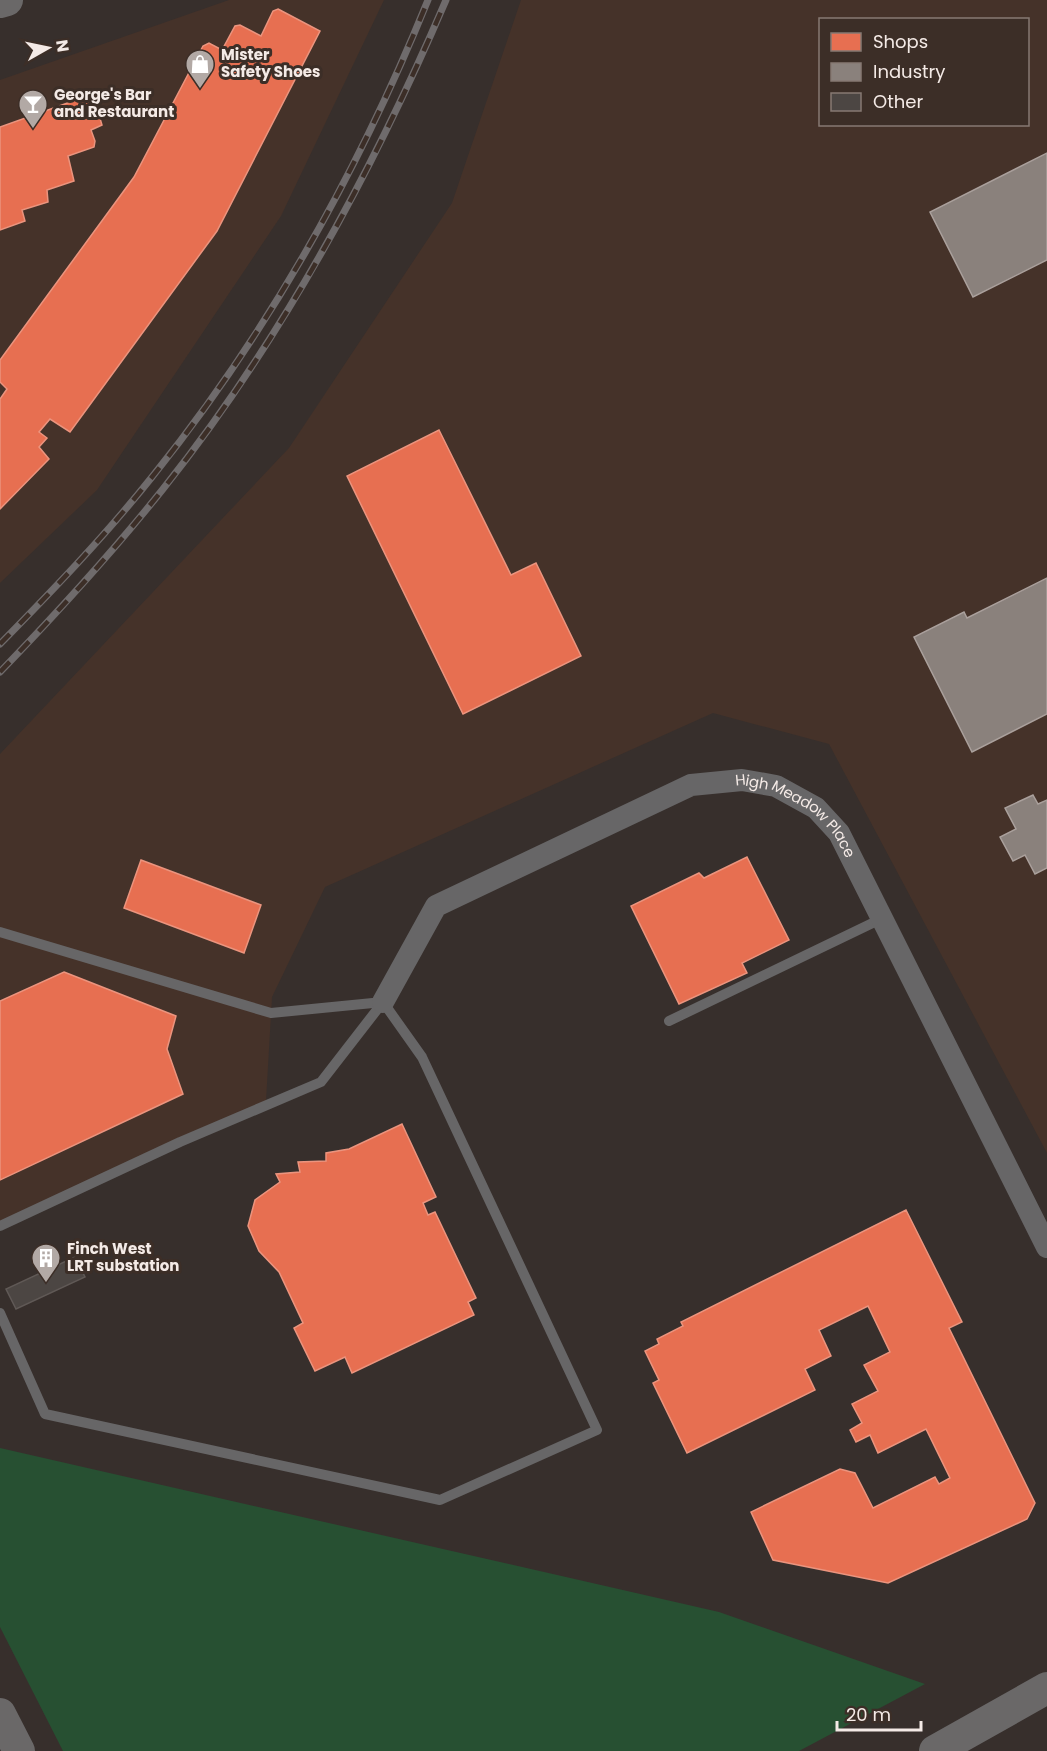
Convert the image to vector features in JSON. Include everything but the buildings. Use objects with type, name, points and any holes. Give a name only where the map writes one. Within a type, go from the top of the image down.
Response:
[{"type":"street","points":[[0,2],[7,0]]},
{"type":"street","name":"High Meadow Place","points":[[383,1002],[436,906],[691,785],[731,780],[754,781],[787,790],[807,801],[839,833],[1047,1247]]},
{"type":"street","points":[[935,1751],[1047,1688]]},
{"type":"street","points":[[0,1714],[19,1751]]},
{"type":"lane","points":[[669,1021],[883,918]]},
{"type":"lane","points":[[0,932],[272,1013],[383,1002]]},
{"type":"lane","points":[[0,1226],[180,1142],[321,1082],[383,1002]]},
{"type":"lane","points":[[0,1313],[45,1414],[440,1500],[597,1430],[422,1057],[383,1002]]},
{"type":"shaded area","points":[[229,0],[384,0],[281,216],[97,490],[0,583],[0,80]]},
{"type":"shaded area","points":[[521,0],[1047,0],[1047,1153],[829,744],[713,713],[325,887],[272,997],[266,1101],[0,1226],[0,754],[289,448],[452,203]]},
{"type":"green space","points":[[0,1448],[719,1612],[925,1684],[799,1751],[63,1751],[0,1627]]},
{"type":"railway","points":[[0,644],[134,499],[234,366],[272,308],[341,188],[372,126],[428,0]]},
{"type":"railway","points":[[0,672],[84,582],[144,513],[206,433],[247,374],[285,315],[355,192],[387,129],[446,0]]},
{"type":"place","name":"Mister Safety Shoes","points":[[200,90]]},
{"type":"place","name":"George's Bar and Restaurant","points":[[33,130]]},
{"type":"place","name":"Finch West LRT substation","points":[[46,1284]]}]
